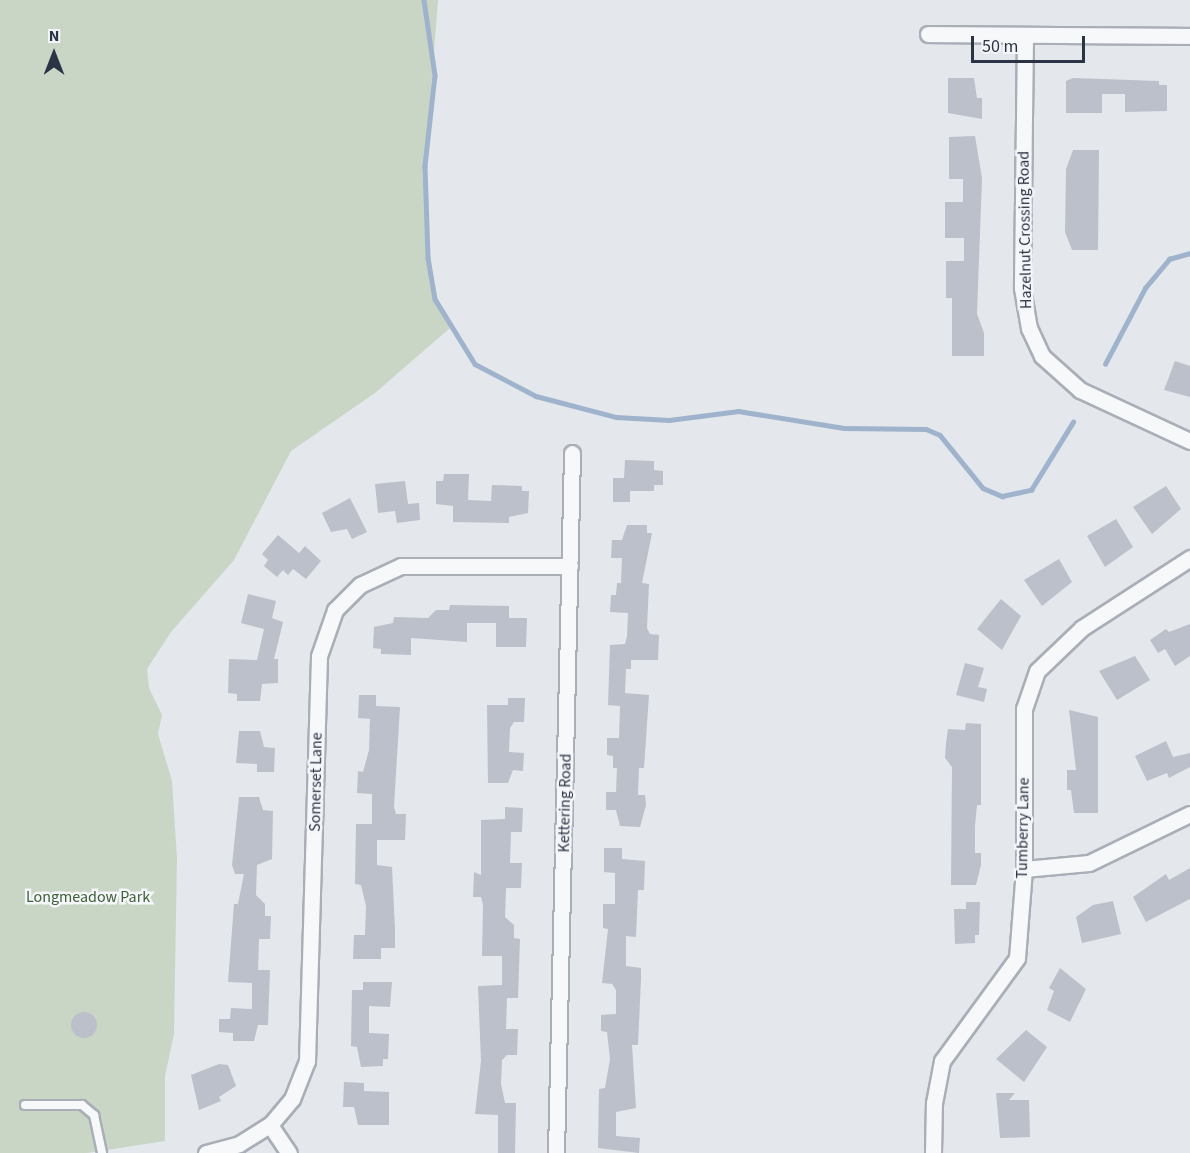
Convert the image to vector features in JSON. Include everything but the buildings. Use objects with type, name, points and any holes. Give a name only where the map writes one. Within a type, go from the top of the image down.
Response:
[{"type":"street","points":[[928,34],[1190,36]]},
{"type":"street","name":"Hazelnut Crossing Road","points":[[1025,36],[1023,288],[1029,328],[1042,356],[1080,390],[1190,441]]},
{"type":"street","name":"Kettering Road","points":[[556,1153],[572,453]]},
{"type":"street","name":"Tumberry Lane","points":[[933,1153],[934,1103],[942,1061],[1017,958],[1024,869],[1024,710],[1038,671],[1082,628],[1190,558]]},
{"type":"street","name":"Somerset Lane","points":[[206,1153],[239,1144],[270,1125],[299,1086],[309,1045],[319,656],[335,610],[360,585],[401,566],[570,566]]},
{"type":"street","points":[[1024,869],[1089,863],[1190,814]]},
{"type":"street","points":[[270,1125],[290,1153]]},
{"type":"lane","points":[[25,1105],[82,1105],[94,1115],[102,1153]]},
{"type":"green space","name":"Longmeadow Park","points":[[0,0],[438,0],[425,166],[428,258],[435,299],[450,328],[375,393],[291,451],[234,560],[171,632],[147,669],[149,688],[162,715],[158,734],[172,781],[177,858],[174,1034],[165,1076],[165,1141],[87,1153],[0,1153]]},
{"type":"waterway","points":[[424,0],[435,75],[425,166],[428,258],[435,299],[475,364],[536,396],[616,417],[669,420],[738,411],[844,428],[926,429],[940,435],[983,488],[1002,496],[1031,490],[1073,422]]},
{"type":"waterway","points":[[1105,364],[1145,288],[1169,259],[1190,253]]}]
